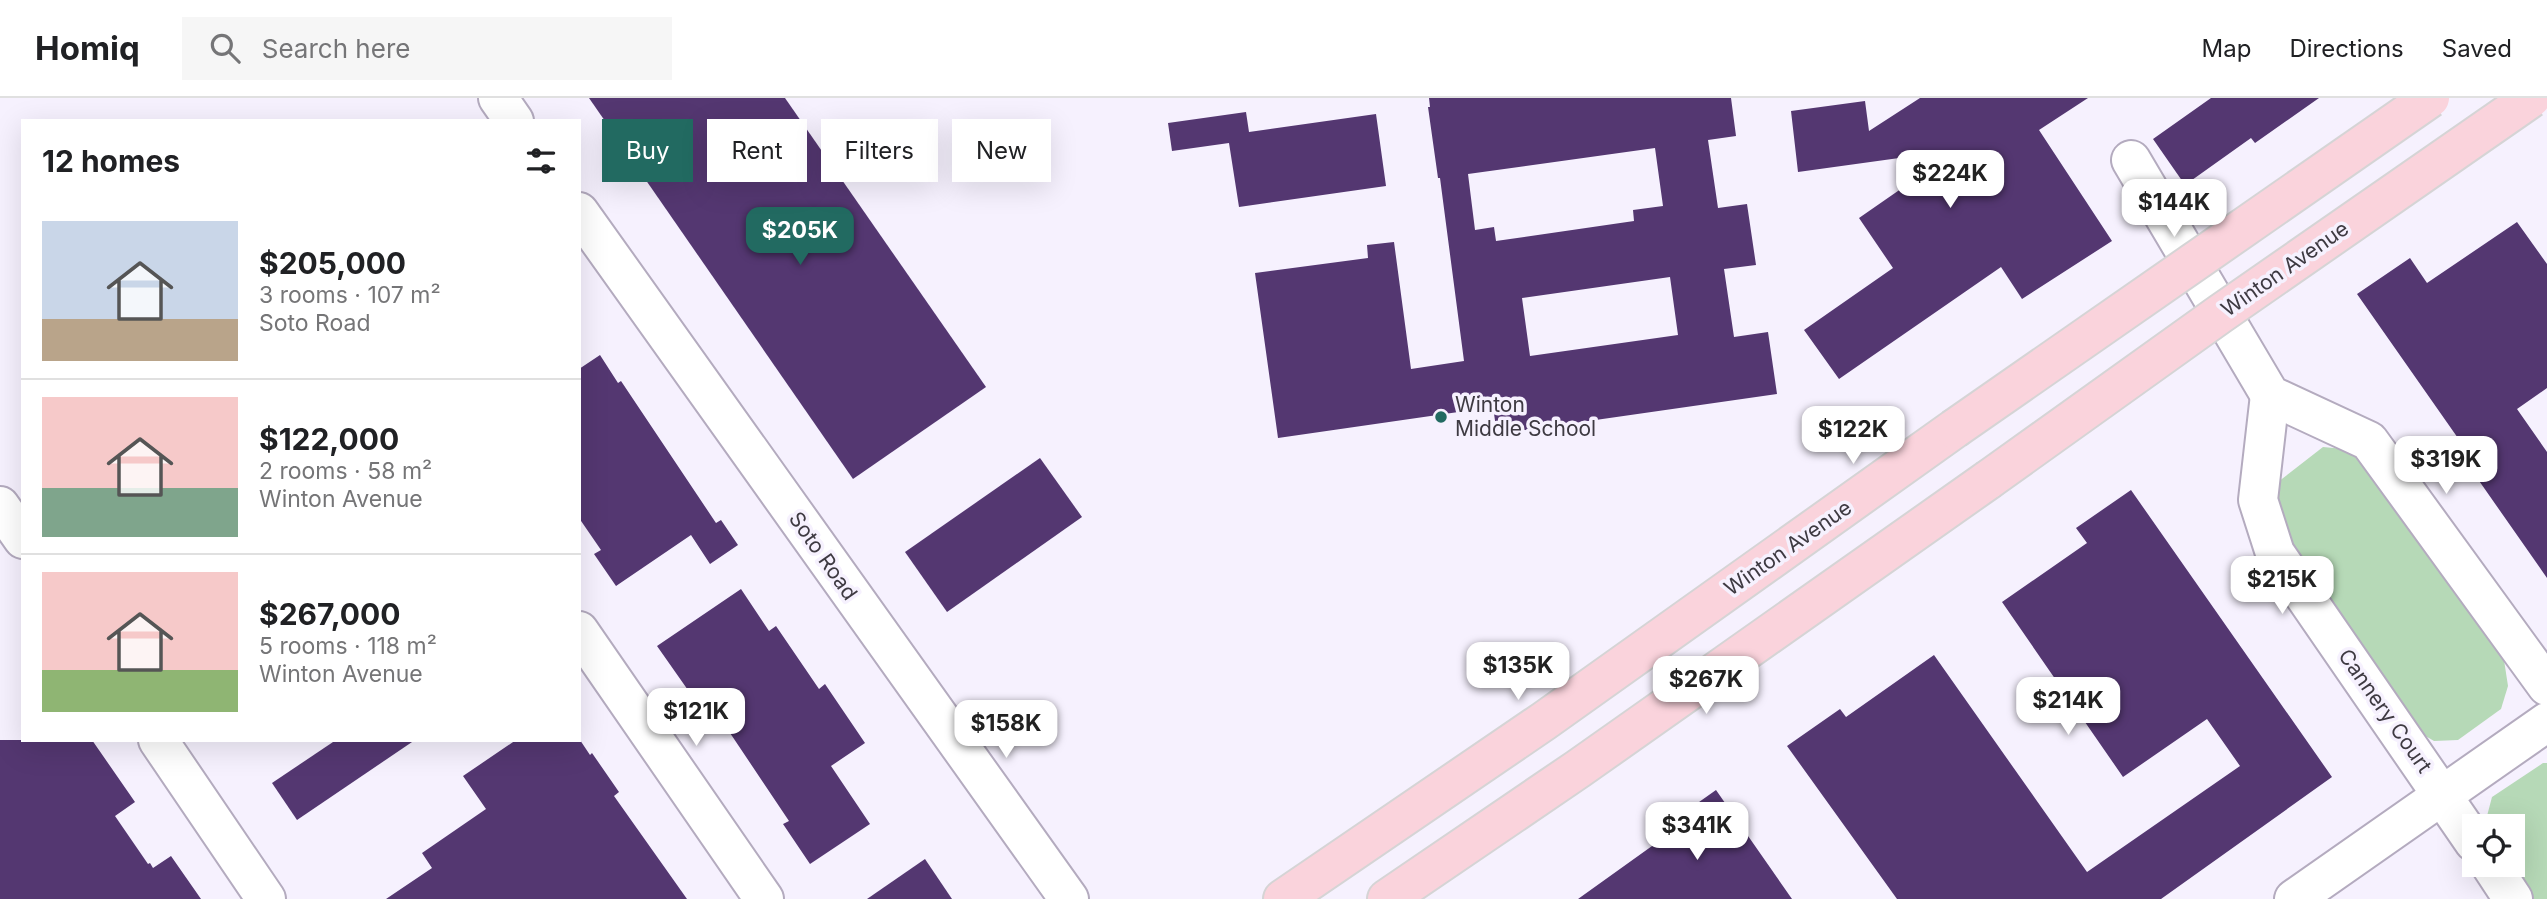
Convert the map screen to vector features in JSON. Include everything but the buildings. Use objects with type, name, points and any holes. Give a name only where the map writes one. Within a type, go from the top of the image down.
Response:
[{"type":"main road","name":"Winton Avenue","points":[[1283,899],[1555,713],[1954,429],[2430,98]]},
{"type":"main road","name":"Winton Avenue","points":[[1387,899],[1612,746],[2220,314],[2531,98]]},
{"type":"street","points":[[498,98],[513,119]]},
{"type":"street","points":[[2131,160],[2270,395],[2369,442],[2547,686]]},
{"type":"street","name":"Soto Road","points":[[581,215],[1069,899]]},
{"type":"street","name":"Cannery Court","points":[[2270,395],[2258,500],[2275,553],[2462,824]]},
{"type":"street","points":[[0,506],[21,537]]},
{"type":"street","points":[[581,634],[764,899]]},
{"type":"street","points":[[2294,899],[2547,722]]},
{"type":"street","points":[[160,742],[266,899]]},
{"type":"street","points":[[2499,877],[2513,899]]},
{"type":"green space","points":[[2323,447],[2344,449],[2363,456],[2504,660],[2508,686],[2501,709],[2458,740],[2434,741],[2417,731],[2273,520],[2278,482]]},
{"type":"green space","points":[[2543,763],[2547,763],[2547,899],[2534,899],[2518,877],[2525,877],[2525,814],[2488,814],[2492,797]]},
{"type":"place","name":"Winton Middle School","points":[[1441,417]]}]
